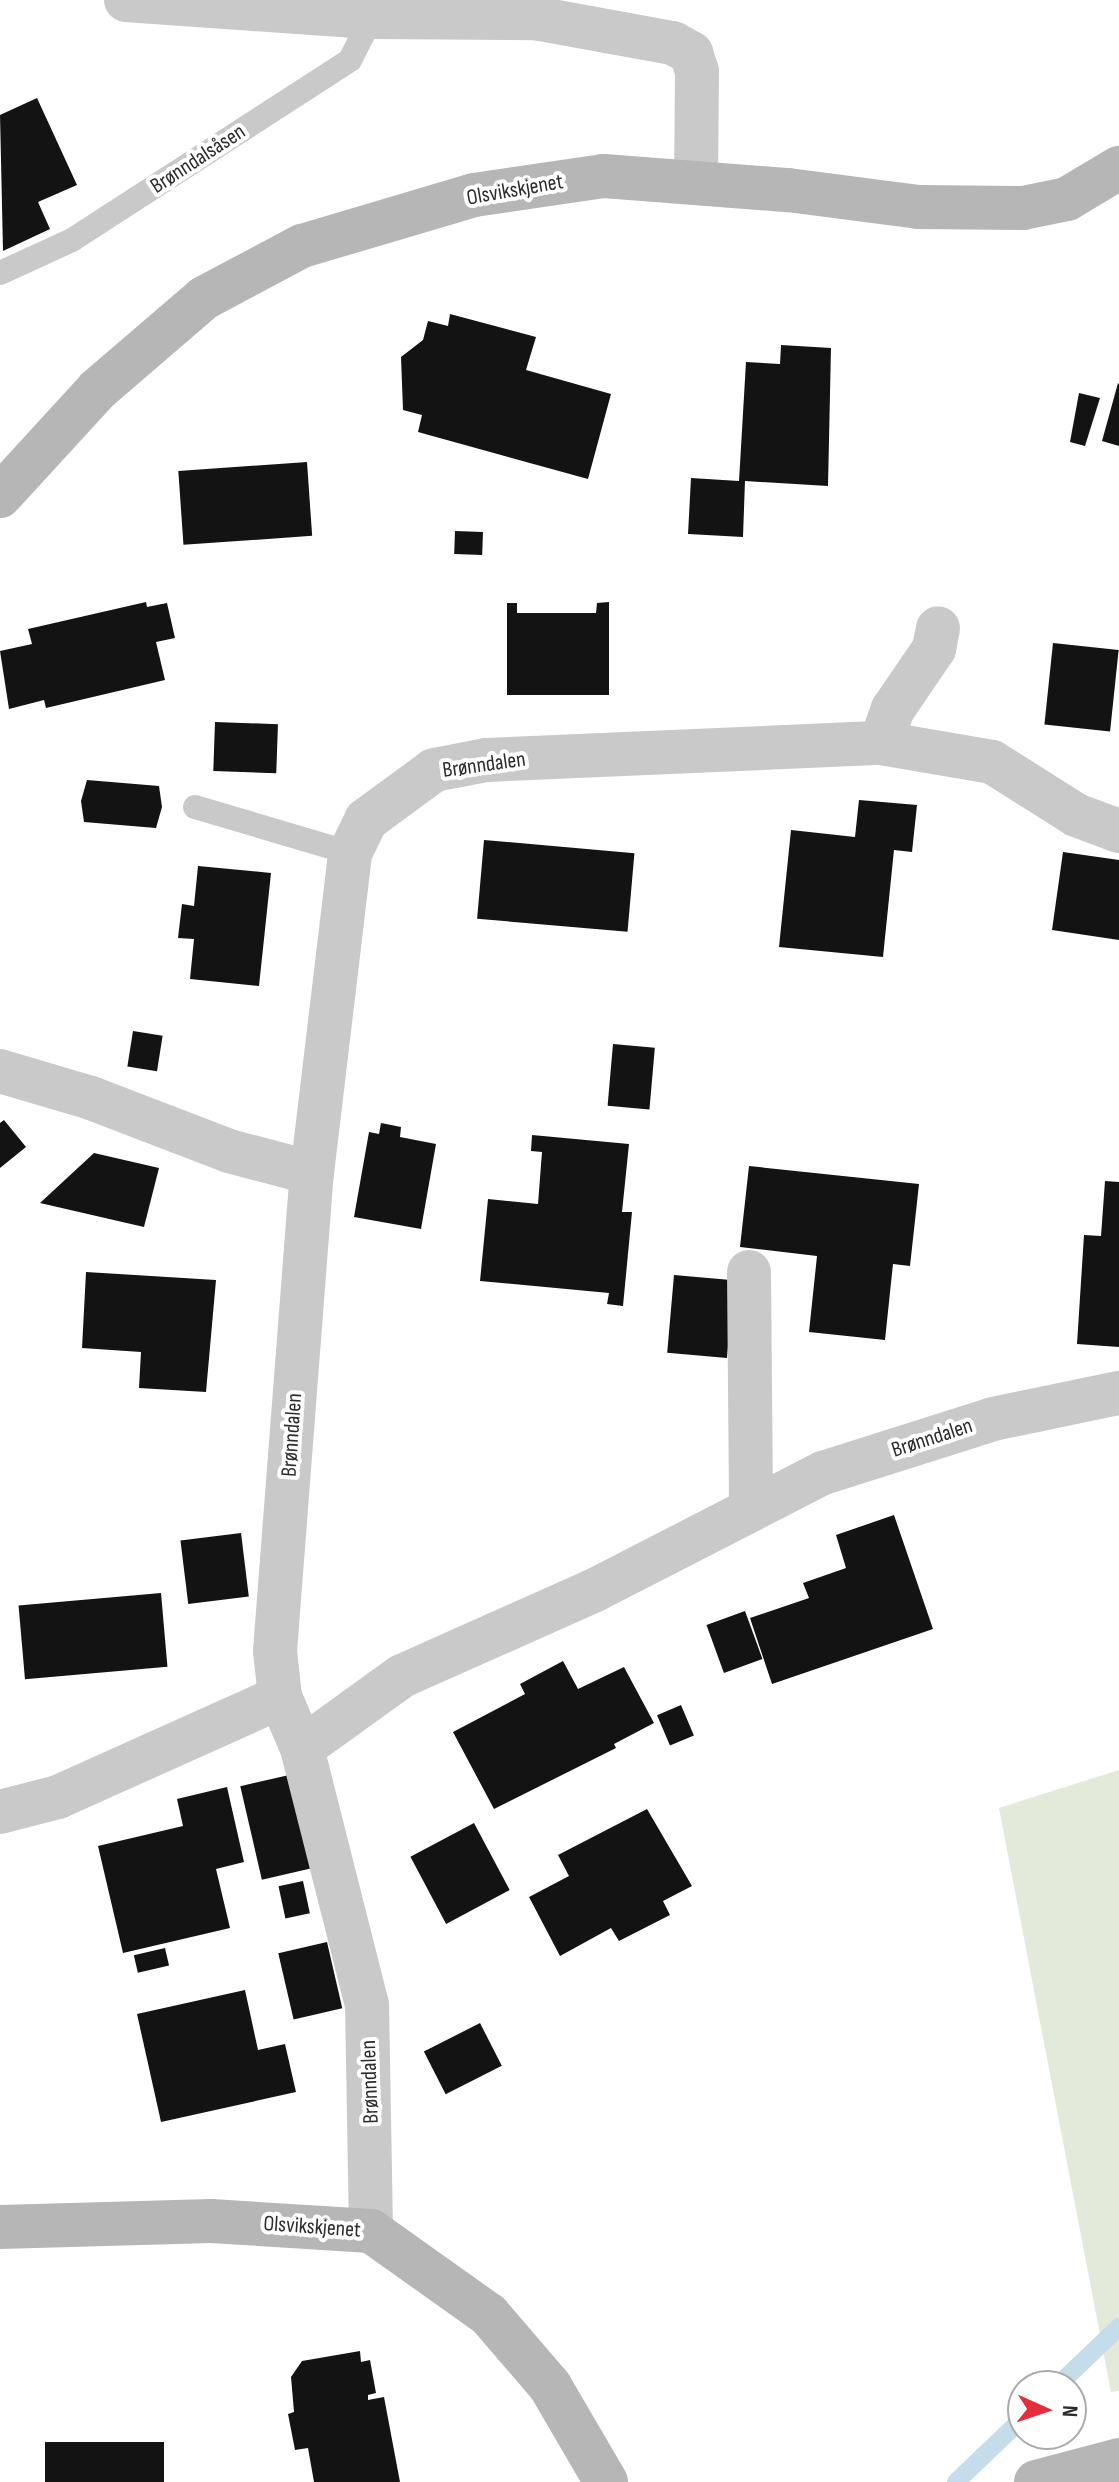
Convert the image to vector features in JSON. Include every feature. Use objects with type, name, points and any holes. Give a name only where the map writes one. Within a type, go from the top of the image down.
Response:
[{"type":"main road","name":"Olsvikskjenet","points":[[0,496],[97,390],[204,298],[302,246],[474,195],[604,176],[919,207],[1023,208],[1067,199],[1119,168]]},
{"type":"main road","name":"Olsvikskjenet","points":[[0,2227],[211,2221],[371,2231],[489,2315],[550,2386],[606,2482]]},
{"type":"main road","points":[[1036,2482],[1119,2460]]},
{"type":"street","points":[[126,0],[372,17],[535,18],[673,43],[691,53],[697,71],[696,183]]},
{"type":"street","points":[[881,743],[893,709],[934,649],[938,628]]},
{"type":"street","name":"Brønndalen","points":[[371,2231],[367,2005],[302,1748],[280,1697],[275,1651],[312,1173],[350,853],[366,820],[434,770],[487,760],[881,743],[992,762],[1076,815],[1119,831]]},
{"type":"street","points":[[0,1071],[91,1098],[229,1151],[312,1173]]},
{"type":"street","points":[[749,1272],[751,1506]]},
{"type":"street","name":"Brønndalen","points":[[302,1748],[402,1676],[595,1590],[751,1506],[823,1473],[993,1419],[1119,1393]]},
{"type":"street","points":[[0,1812],[58,1797],[280,1697]]},
{"type":"lane","name":"Brønndalsåsen","points":[[0,273],[72,240],[350,60],[372,17]]},
{"type":"lane","points":[[195,807],[350,853]]},
{"type":"green space","points":[[1119,1770],[1119,2391],[1111,2392],[999,1808]]},
{"type":"building","points":[[37,98],[77,185],[38,202],[50,229],[3,251],[0,115]]},
{"type":"building","points":[[450,314],[536,337],[526,370],[611,394],[588,479],[418,432],[422,415],[403,410],[401,357],[423,340],[428,321],[448,326]]},
{"type":"building","points":[[781,345],[831,348],[828,486],[745,481],[743,537],[688,534],[691,478],[739,481],[746,362],[780,364]]},
{"type":"building","points":[[1119,384],[1119,446],[1102,441]]},
{"type":"building","points":[[1079,393],[1100,398],[1085,446],[1070,442]]},
{"type":"building","points":[[307,462],[312,536],[183,545],[178,471]]},
{"type":"building","points":[[455,531],[483,532],[482,555],[454,554]]},
{"type":"building","points":[[146,602],[147,607],[167,603],[175,638],[156,642],[165,680],[46,708],[44,700],[9,709],[0,651],[32,644],[28,629]]},
{"type":"building","points":[[609,602],[609,695],[507,695],[507,603],[517,603],[517,613],[596,613],[597,603]]},
{"type":"building","points":[[1053,643],[1119,650],[1110,731],[1044,725]]},
{"type":"building","points":[[215,722],[278,724],[276,773],[213,771]]},
{"type":"building","points":[[87,780],[159,786],[162,807],[156,828],[84,822],[81,801]]},
{"type":"building","points":[[859,800],[917,805],[912,852],[894,850],[883,957],[779,947],[791,830],[855,837]]},
{"type":"building","points":[[484,840],[634,853],[628,932],[477,919]]},
{"type":"building","points":[[1063,852],[1119,860],[1119,940],[1052,930]]},
{"type":"building","points":[[198,866],[271,873],[259,986],[190,979],[194,939],[178,938],[182,904],[194,906]]},
{"type":"building","points":[[133,1031],[163,1036],[157,1071],[127,1067]]},
{"type":"building","points":[[613,1044],[655,1048],[649,1109],[608,1106]]},
{"type":"building","points":[[4,1120],[26,1147],[0,1168],[0,1123]]},
{"type":"building","points":[[381,1123],[401,1127],[400,1137],[436,1144],[421,1229],[354,1217],[369,1132],[379,1134]]},
{"type":"building","points":[[532,1135],[629,1144],[622,1212],[632,1212],[623,1306],[607,1304],[609,1293],[480,1281],[488,1199],[538,1204],[542,1152],[531,1151]]},
{"type":"building","points":[[94,1153],[159,1168],[144,1227],[40,1203]]},
{"type":"building","points":[[749,1166],[919,1184],[910,1266],[893,1264],[885,1340],[809,1332],[817,1256],[740,1247]]},
{"type":"building","points":[[1105,1181],[1119,1182],[1119,1347],[1077,1344],[1084,1235],[1101,1236]]},
{"type":"building","points":[[86,1272],[216,1280],[206,1392],[139,1388],[141,1352],[82,1348]]},
{"type":"building","points":[[674,1275],[734,1280],[727,1358],[667,1353]]},
{"type":"building","points":[[894,1515],[933,1629],[772,1684],[750,1618],[809,1598],[803,1583],[846,1568],[836,1535]]},
{"type":"building","points":[[241,1533],[249,1597],[188,1604],[180,1540]]},
{"type":"building","points":[[161,1593],[167,1667],[25,1679],[19,1605]]},
{"type":"building","points":[[745,1611],[762,1659],[724,1673],[706,1625]]},
{"type":"building","points":[[563,1661],[578,1689],[624,1667],[654,1723],[614,1744],[616,1748],[494,1809],[453,1732],[525,1694],[520,1684]]},
{"type":"building","points":[[681,1705],[694,1735],[670,1746],[657,1715]]},
{"type":"building","points":[[289,1775],[311,1869],[262,1880],[240,1786]]},
{"type":"building","points":[[227,1787],[244,1862],[216,1869],[230,1928],[123,1953],[98,1846],[183,1826],[177,1799]]},
{"type":"building","points":[[647,1809],[692,1886],[663,1901],[670,1915],[619,1941],[611,1928],[560,1956],[529,1897],[569,1876],[558,1855]]},
{"type":"building","points":[[474,1823],[510,1890],[446,1924],[410,1857]]},
{"type":"building","points":[[303,1881],[310,1913],[285,1918],[279,1886]]},
{"type":"building","points":[[327,1942],[342,2008],[294,2020],[278,1953]]},
{"type":"building","points":[[165,1948],[169,1966],[138,1973],[134,1955]]},
{"type":"building","points":[[245,1990],[258,2050],[285,2044],[296,2092],[161,2122],[137,2014]]},
{"type":"building","points":[[480,2023],[502,2066],[446,2094],[424,2052]]},
{"type":"building","points":[[360,2351],[361,2362],[370,2360],[376,2393],[368,2395],[368,2400],[384,2397],[400,2482],[314,2482],[308,2448],[295,2450],[288,2414],[294,2412],[291,2377],[302,2361]]},
{"type":"building","points":[[45,2442],[164,2442],[164,2482],[45,2482]]},
{"type":"waterway","points":[[1074,2370],[1119,2327]]},
{"type":"waterway","points":[[956,2482],[1007,2433]]}]
